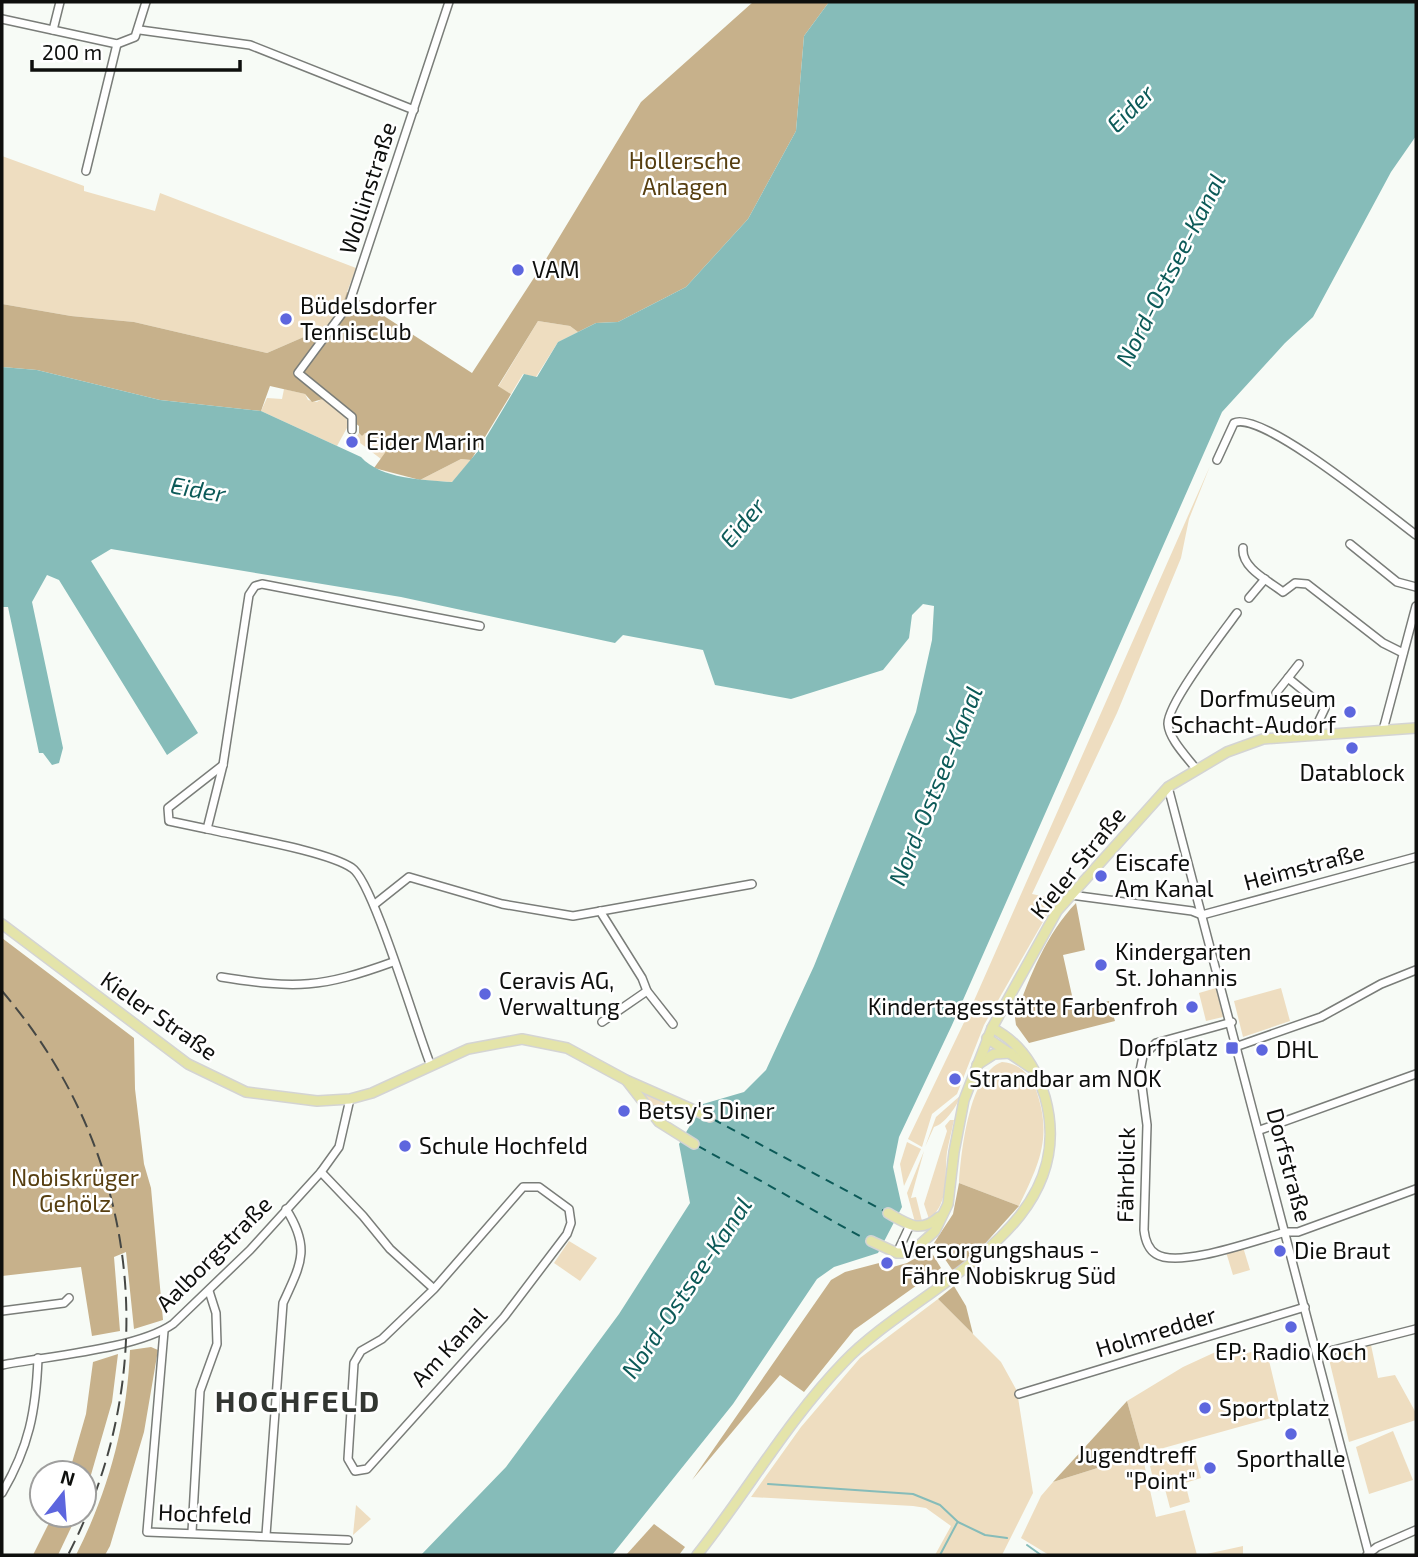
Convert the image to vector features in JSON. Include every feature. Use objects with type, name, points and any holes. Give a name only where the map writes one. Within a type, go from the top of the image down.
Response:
[{"type":"main road","name":"Kieler Straße","points":[[897,1253],[914,1250],[925,1242],[948,1204],[964,1100],[976,1067],[992,1028],[1057,911],[1168,787],[1196,769],[1246,744],[1270,738],[1416,728]]},
{"type":"main road","name":"Kieler Straße","points":[[2,924],[188,1064],[230,1086],[282,1099],[350,1099],[486,1044],[531,1040],[567,1048],[626,1080],[710,1117]]},
{"type":"main road","points":[[697,1555],[787,1432],[844,1362],[889,1323],[964,1272],[1009,1230],[1024,1210],[1042,1174],[1050,1132],[1045,1100],[1024,1052],[1005,1034],[992,1028]]},
{"type":"main road","points":[[988,1038],[1034,1070]]},
{"type":"main road","points":[[976,1067],[994,1054],[1012,1053]]},
{"type":"main road","name":"Kieler Straße","points":[[626,1080],[650,1112],[677,1135],[694,1144]]},
{"type":"main road","points":[[888,1213],[909,1225],[925,1227],[943,1214]]},
{"type":"main road","points":[[871,1241],[897,1253]]},
{"type":"street","points":[[53,30],[60,2]]},
{"type":"street","points":[[2,19],[117,44],[135,37],[140,30],[146,2]]},
{"type":"street","name":"Wollinstraße","points":[[352,430],[352,417],[298,373],[349,304],[449,2]]},
{"type":"street","points":[[140,30],[250,45],[414,110]]},
{"type":"street","points":[[86,171],[117,44]]},
{"type":"street","points":[[1217,460],[1233,424],[1240,420],[1254,423],[1281,435],[1416,535]]},
{"type":"street","points":[[1350,544],[1397,582],[1416,587]]},
{"type":"street","points":[[1243,548],[1242,556],[1247,564],[1283,592],[1295,583],[1307,584],[1383,643],[1403,653]]},
{"type":"street","points":[[1248,598],[1265,579]]},
{"type":"street","points":[[207,828],[223,765],[249,595],[255,586],[262,584],[480,626]]},
{"type":"street","points":[[1383,730],[1416,606]]},
{"type":"street","points":[[1196,769],[1169,730],[1169,715],[1237,614]]},
{"type":"street","points":[[1276,693],[1299,664]]},
{"type":"street","points":[[1288,678],[1325,708],[1316,727],[1317,734]]},
{"type":"street","points":[[223,765],[167,808],[169,821],[207,828],[350,866],[360,874],[375,904],[431,1066]]},
{"type":"street","name":"Dorfstraße","points":[[1168,787],[1232,1022],[1368,1555]]},
{"type":"street","name":"Heimstraße","points":[[1202,915],[1416,857]]},
{"type":"street","points":[[375,904],[409,877],[544,913],[573,916],[752,884]]},
{"type":"street","points":[[1071,895],[1116,898],[1202,915]]},
{"type":"street","points":[[600,912],[642,978],[647,991],[673,1024]]},
{"type":"street","points":[[221,977],[273,985],[313,985],[334,982],[393,962]]},
{"type":"street","points":[[1238,1046],[1321,1017],[1381,984],[1416,970]]},
{"type":"street","points":[[602,1021],[647,991]]},
{"type":"street","name":"Fährblick","points":[[1232,1022],[1156,1043],[1143,1056],[1140,1071],[1147,1125],[1143,1213],[1145,1240],[1157,1255],[1176,1260],[1286,1231],[1298,1232],[1416,1189]]},
{"type":"street","points":[[1260,1130],[1416,1074]]},
{"type":"street","name":"Aalborgstraße","points":[[2,1365],[111,1345],[164,1331],[209,1291],[321,1172],[338,1147],[350,1099]]},
{"type":"street","points":[[321,1172],[390,1250],[435,1289]]},
{"type":"street","name":"Am Kanal","points":[[539,1186],[569,1209],[571,1223],[567,1234],[504,1317],[367,1469],[355,1471],[348,1459],[354,1363],[361,1351],[382,1339],[435,1289],[523,1187],[539,1186]]},
{"type":"street","name":"Hochfeld","points":[[266,1535],[284,1303],[299,1269],[302,1246],[300,1231],[286,1209]]},
{"type":"street","points":[[897,1253],[909,1225]]},
{"type":"street","points":[[192,1532],[200,1391],[218,1344],[216,1313],[209,1291]]},
{"type":"street","points":[[2,1311],[64,1303],[69,1298]]},
{"type":"street","name":"Holmredder","points":[[1019,1394],[1305,1307]]},
{"type":"street","points":[[1318,1354],[1416,1329]]},
{"type":"street","name":"Hochfeld","points":[[164,1331],[147,1528],[150,1533],[192,1532],[348,1540]]},
{"type":"street","points":[[2,1493],[25,1448],[36,1406],[38,1358]]},
{"type":"street","points":[[1368,1555],[1391,1539],[1416,1530]]},
{"type":"shaded area","points":[[2,156],[84,186],[84,191],[155,211],[160,193],[356,268],[339,314],[329,326],[267,353],[134,322],[71,316],[2,304]]},
{"type":"shaded area","points":[[538,321],[570,326],[578,332],[558,342],[536,377],[523,374],[511,394],[498,387]]},
{"type":"shaded area","points":[[284,389],[305,394],[308,400],[317,402],[323,398],[346,416],[348,426],[337,446],[261,411],[267,398],[282,399]]},
{"type":"shaded area","points":[[359,433],[362,436],[364,433],[388,451],[381,459],[355,439]]},
{"type":"shaded area","points":[[461,459],[471,460],[452,482],[420,480]]},
{"type":"shaded area","points":[[1210,466],[1189,519],[1181,558],[1117,713],[1032,894],[1056,899],[984,1025],[957,1094],[932,1114],[922,1147],[908,1139],[969,1012]]},
{"type":"shaded area","points":[[1216,988],[1223,1017],[1206,1021],[1199,993]]},
{"type":"shaded area","points":[[1281,988],[1290,1021],[1243,1037],[1234,1001]]},
{"type":"shaded area","points":[[1002,1062],[1018,1067],[1030,1077],[1043,1120],[1042,1148],[1019,1206],[959,1183],[965,1134],[974,1097],[991,1069]]},
{"type":"shaded area","points":[[640,1090],[668,1103],[668,1109],[657,1111]]},
{"type":"shaded area","points":[[961,1095],[950,1114],[934,1127],[925,1147],[936,1117]]},
{"type":"shaded area","points":[[950,1120],[954,1120],[947,1152],[943,1197],[936,1213],[929,1219],[924,1204],[947,1131],[945,1126]]},
{"type":"shaded area","points":[[907,1142],[921,1149],[904,1186],[900,1164]]},
{"type":"shaded area","points":[[924,1151],[911,1198],[916,1197],[922,1221],[915,1222],[907,1193]]},
{"type":"shaded area","points":[[569,1241],[597,1258],[580,1281],[554,1263]]},
{"type":"shaded area","points":[[1243,1247],[1250,1270],[1233,1275],[1226,1252]]},
{"type":"shaded area","points":[[938,1299],[1001,1362],[1017,1391],[1033,1493],[1002,1555],[935,1555],[951,1526],[926,1508],[751,1497],[801,1427],[860,1358]]},
{"type":"shaded area","points":[[1371,1345],[1378,1378],[1395,1375],[1416,1413],[1416,1420],[1349,1442],[1328,1355]]},
{"type":"shaded area","name":"Sportplatz","points":[[1266,1348],[1282,1415],[1142,1454],[1127,1401],[1183,1367],[1222,1349],[1225,1359]]},
{"type":"shaded area","points":[[1393,1431],[1413,1480],[1369,1494],[1356,1447]]},
{"type":"shaded area","points":[[1194,1453],[1201,1478],[1185,1483],[1190,1502],[1170,1508],[1165,1489],[1156,1491],[1150,1466]]},
{"type":"shaded area","points":[[1142,1454],[1156,1517],[1185,1510],[1197,1555],[1049,1555],[1021,1538],[1041,1496],[1053,1482]]},
{"type":"shaded area","points":[[356,1505],[371,1519],[353,1535]]},
{"type":"shaded area","points":[[1243,1546],[1243,1555],[1202,1555]]},
{"type":"green space","name":"Hollersche Anlagen","points":[[753,2],[829,2],[804,36],[796,131],[748,219],[686,287],[618,322],[596,323],[578,332],[570,326],[538,321],[498,386],[511,394],[471,460],[461,459],[420,480],[374,468],[387,450],[365,433],[362,436],[359,426],[323,399],[312,402],[305,394],[270,386],[261,411],[160,400],[37,370],[2,367],[2,304],[71,316],[134,322],[267,353],[329,326],[339,314],[347,292],[472,373],[543,264],[641,102]]},
{"type":"green space","points":[[1076,903],[1085,950],[1063,955],[1075,1009],[1109,1001],[1115,1021],[1029,1043],[1016,1025],[1015,1018],[1047,942]]},
{"type":"green space","name":"Nobiskrüger Gehölz","points":[[2,938],[134,1038],[135,1089],[144,1164],[151,1188],[163,1320],[134,1329],[126,1252],[114,1257],[120,1331],[92,1336],[81,1267],[2,1276]]},
{"type":"green space","points":[[959,1183],[1019,1206],[982,1247],[953,1271],[934,1243],[953,1214]]},
{"type":"green space","points":[[930,1250],[941,1268],[854,1330],[804,1392],[780,1375],[692,1480],[831,1280],[845,1272],[879,1263],[882,1270],[907,1263]]},
{"type":"green space","points":[[954,1286],[966,1306],[973,1334],[938,1299]]},
{"type":"green space","points":[[151,1347],[158,1350],[144,1432],[110,1546],[105,1555],[76,1555],[88,1529],[98,1529],[98,1506],[114,1455],[125,1403],[130,1350]]},
{"type":"green space","points":[[118,1354],[112,1402],[96,1459],[73,1459],[86,1414],[93,1362]]},
{"type":"green space","points":[[1127,1401],[1142,1454],[1053,1482]]},
{"type":"green space","points":[[654,1524],[685,1547],[679,1555],[626,1555]]},
{"type":"green space","points":[[46,1529],[70,1529],[58,1555],[33,1555]]},
{"type":"water","points":[[829,2],[1416,2],[1416,136],[1391,172],[1313,317],[1285,343],[1222,412],[952,1025],[899,1137],[893,1167],[902,1207],[878,1253],[834,1267],[817,1279],[733,1404],[612,1555],[421,1555],[506,1467],[619,1314],[690,1203],[679,1144],[703,1104],[744,1092],[766,1070],[814,966],[916,712],[932,640],[934,606],[923,604],[912,615],[909,638],[883,670],[791,699],[715,685],[703,650],[623,635],[615,643],[401,597],[111,549],[91,561],[198,733],[167,755],[59,580],[47,575],[32,602],[63,748],[59,763],[52,765],[43,753],[39,753],[8,607],[2,607],[2,367],[37,370],[160,400],[261,411],[361,457],[380,470],[403,477],[452,482],[478,451],[524,374],[537,377],[558,342],[596,323],[618,322],[686,287],[748,219],[796,131],[804,36]]},
{"type":"waterway","points":[[768,1484],[913,1494],[940,1505],[958,1522],[985,1535],[1007,1538]]},
{"type":"waterway","points":[[940,1555],[957,1523]]},
{"type":"waterway","points":[[1027,1545],[1041,1555]]},
{"type":"ferry route","points":[[713,1119],[884,1211]]},
{"type":"ferry route","points":[[698,1146],[867,1240]]},
{"type":"railway","points":[[2,991],[48,1054],[84,1121],[109,1191],[123,1263],[126,1336],[118,1410],[99,1483],[68,1555]]},
{"type":"place","name":"VAM","points":[[518,270]]},
{"type":"place","name":"Büdelsdorfer Tennisclub","points":[[286,319]]},
{"type":"place","name":"Eider Marin","points":[[352,442]]},
{"type":"place","name":"Dorfmuseum Schacht-Audorf","points":[[1350,712]]},
{"type":"place","name":"Datablock","points":[[1352,748]]},
{"type":"place","name":"Eiscafe Am Kanal","points":[[1101,876]]},
{"type":"place","name":"Kindergarten St. Johannis","points":[[1101,965]]},
{"type":"place","name":"Ceravis AG, Verwaltung","points":[[485,994]]},
{"type":"place","name":"Kindertagesstätte Farbenfroh","points":[[1192,1007]]},
{"type":"place","name":"Dorfplatz","points":[[1232,1048]]},
{"type":"place","name":"DHL","points":[[1262,1050]]},
{"type":"place","name":"Strandbar am NOK","points":[[955,1079]]},
{"type":"place","name":"Betsy's Diner","points":[[624,1111]]},
{"type":"place","name":"Schule Hochfeld","points":[[405,1146]]},
{"type":"place","name":"Die Braut","points":[[1280,1251]]},
{"type":"place","name":"Versorgungshaus - Fähre Nobiskrug Süd","points":[[887,1263]]},
{"type":"place","name":"EP: Radio Koch","points":[[1291,1327]]},
{"type":"place","name":"Sportplatz","points":[[1205,1408]]},
{"type":"place","name":"Sporthalle","points":[[1291,1434]]},
{"type":"place","name":"Jugendtreff \"Point\"","points":[[1210,1468]]},
{"type":"district","name":"HOCHFELD","points":[[298,1402]]},
{"type":"water label","name":"Eider","points":[[1131,109]]},
{"type":"water label","name":"Nord-Ostsee-Kanal","points":[[1171,270]]},
{"type":"water label","name":"Eider","points":[[198,490]]},
{"type":"water label","name":"Eider","points":[[743,523]]},
{"type":"water label","name":"Nord-Ostsee-Kanal","points":[[936,786]]},
{"type":"water label","name":"Nord-Ostsee-Kanal","points":[[687,1288]]}]
